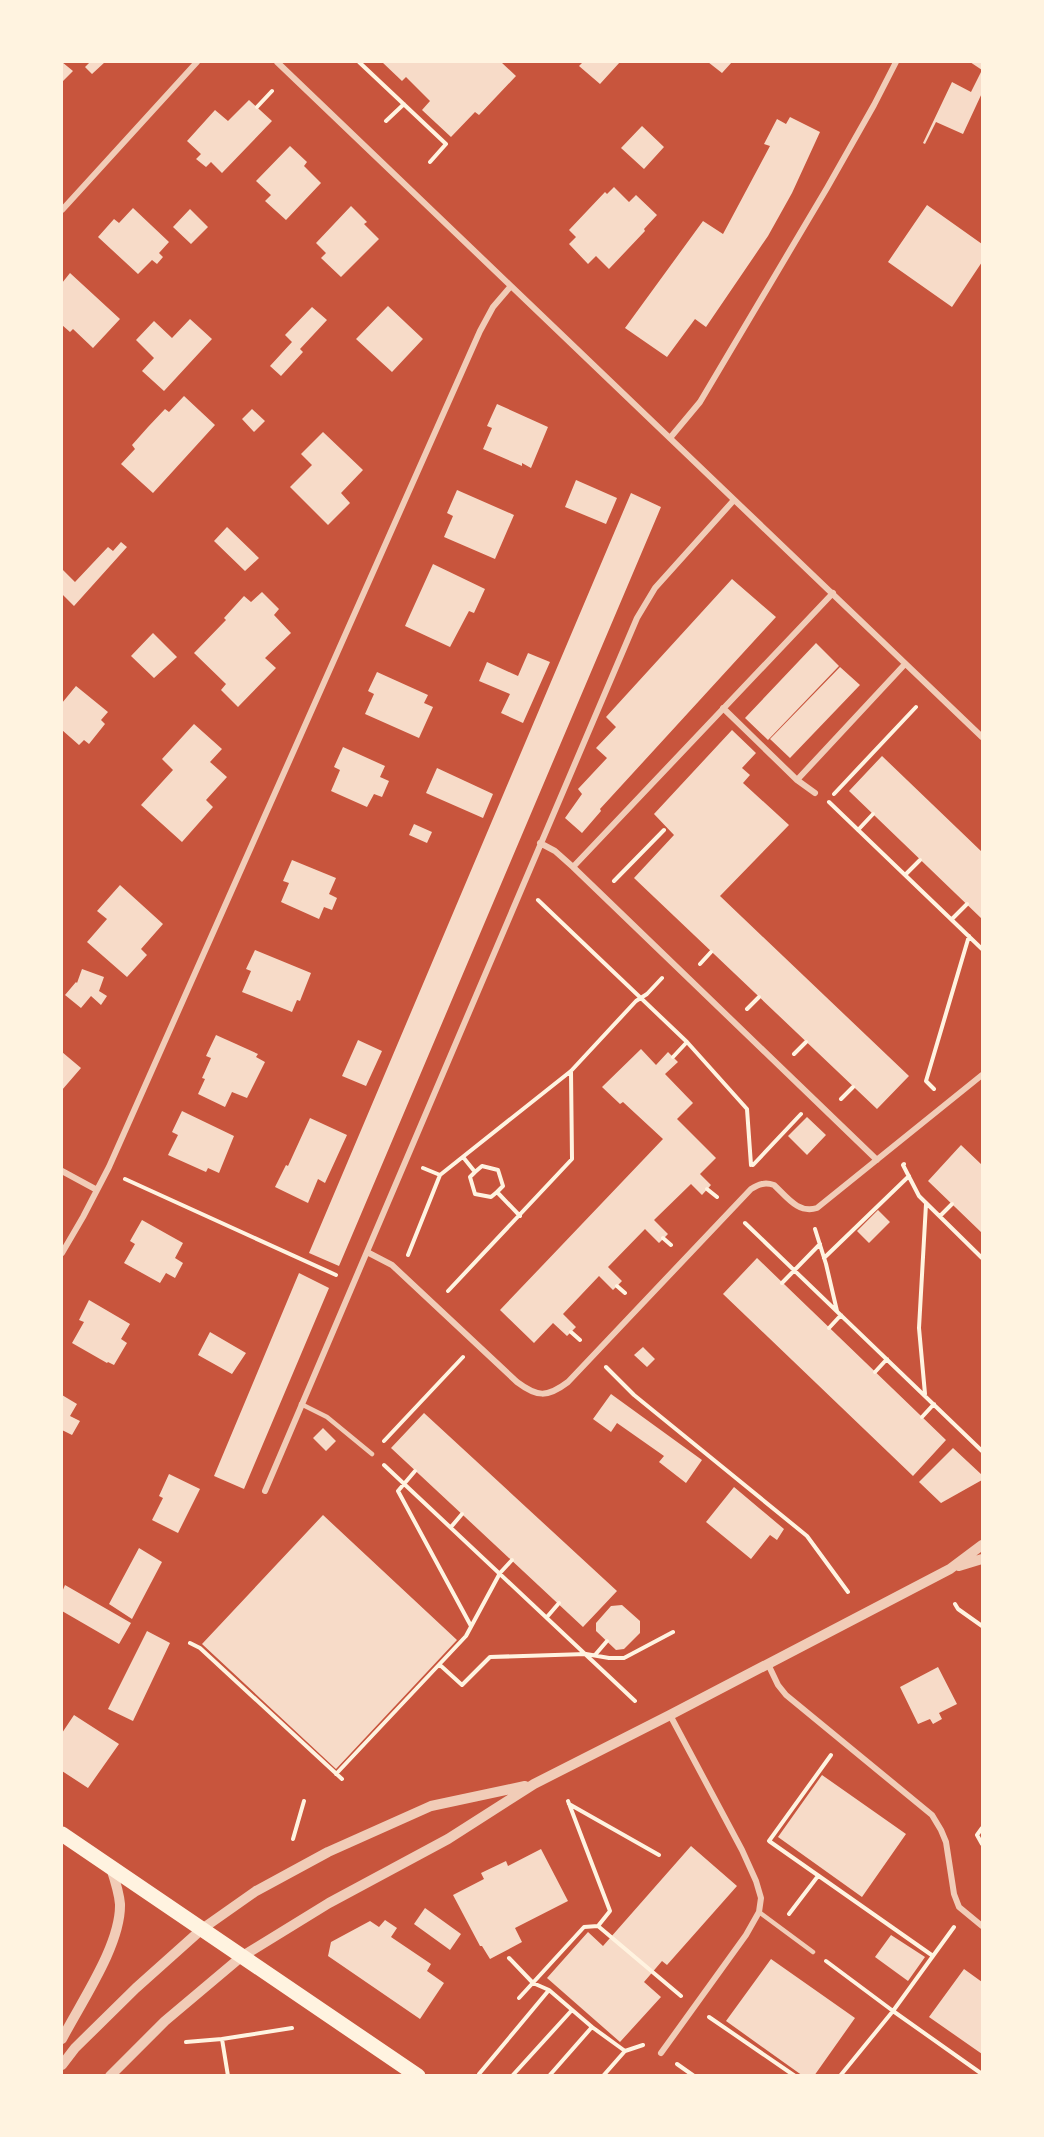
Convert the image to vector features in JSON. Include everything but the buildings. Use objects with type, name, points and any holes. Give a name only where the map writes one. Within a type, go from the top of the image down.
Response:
[{"type":"main road","points":[[62,1834],[418,2076]]},
{"type":"street","points":[[62,210],[197,62]]},
{"type":"street","points":[[277,62],[982,737]]},
{"type":"street","points":[[669,438],[700,402],[827,188],[896,62]]},
{"type":"street","points":[[62,1253],[97,1190],[475,342],[493,308],[511,286]]},
{"type":"street","points":[[265,1491],[637,618],[656,588],[734,500]]},
{"type":"street","points":[[573,867],[833,593]]},
{"type":"street","points":[[797,780],[906,664]]},
{"type":"street","points":[[723,708],[797,780],[815,793]]},
{"type":"street","points":[[540,843],[555,851],[573,867],[877,1160]]},
{"type":"street","points":[[367,1252],[392,1265],[529,1391],[542,1394],[555,1392],[568,1382],[751,1189],[758,1184],[774,1185],[799,1208],[810,1210],[817,1208],[982,1075]]},
{"type":"street","points":[[62,1171],[97,1190]]},
{"type":"street","points":[[110,2076],[165,2021],[241,1957],[329,1903],[448,1839],[534,1784],[950,1569],[982,1545]]},
{"type":"street","points":[[950,1569],[982,1559]]},
{"type":"street","points":[[768,1664],[778,1685],[786,1695],[932,1815],[946,1842],[954,1894],[959,1907],[982,1926]]},
{"type":"street","points":[[661,2053],[759,1912],[761,1898],[742,1850],[670,1715]]},
{"type":"street","points":[[62,2065],[136,1988],[202,1929],[256,1891],[307,1864],[431,1806],[534,1784]]},
{"type":"street","points":[[62,2039],[115,1937],[120,1906],[111,1868]]},
{"type":"lane","points":[[301,1404],[327,1417],[372,1454]]},
{"type":"lane","points":[[759,1912],[813,1952]]},
{"type":"path","points":[[359,62],[446,144],[430,162]]},
{"type":"path","points":[[257,107],[272,91]]},
{"type":"path","points":[[387,121],[404,104]]},
{"type":"path","points":[[828,801],[916,707]]},
{"type":"path","points":[[815,793],[828,801],[982,949]]},
{"type":"path","points":[[858,830],[873,814]]},
{"type":"path","points":[[905,875],[920,860]]},
{"type":"path","points":[[523,885],[687,1042],[747,1109],[752,1166],[808,1107]]},
{"type":"path","points":[[952,920],[967,904]]},
{"type":"path","points":[[946,1104],[926,1080],[969,936]]},
{"type":"path","points":[[697,967],[711,952]]},
{"type":"path","points":[[400,1253],[406,1258],[440,1175],[571,1071],[636,1001],[667,974]]},
{"type":"path","points":[[744,1012],[759,997]]},
{"type":"path","points":[[673,1057],[687,1042]]},
{"type":"path","points":[[791,1057],[806,1042]]},
{"type":"path","points":[[435,1305],[572,1160],[571,1071]]},
{"type":"path","points":[[839,1102],[853,1087]]},
{"type":"path","points":[[463,1158],[475,1172]]},
{"type":"path","points":[[407,1161],[440,1175]]},
{"type":"path","points":[[903,1165],[919,1196],[982,1258]]},
{"type":"path","points":[[482,1166],[498,1170],[503,1186],[491,1197],[475,1194],[470,1177],[475,1172],[482,1166]]},
{"type":"path","points":[[118,1174],[129,1183],[354,1282]]},
{"type":"path","points":[[824,1258],[909,1176]]},
{"type":"path","points":[[707,1189],[719,1200]]},
{"type":"path","points":[[497,1192],[520,1216]]},
{"type":"path","points":[[925,1395],[919,1328],[926,1203]]},
{"type":"path","points":[[940,1216],[952,1204]]},
{"type":"path","points":[[810,1210],[839,1313],[829,1328]]},
{"type":"path","points":[[738,1216],[982,1450]]},
{"type":"path","points":[[663,1238],[674,1248]]},
{"type":"path","points":[[782,1283],[820,1244]]},
{"type":"path","points":[[617,1286],[628,1296]]},
{"type":"path","points":[[571,1332],[583,1343]]},
{"type":"path","points":[[468,1352],[372,1454],[635,1701]]},
{"type":"path","points":[[594,1354],[634,1395],[807,1536],[848,1592]]},
{"type":"path","points":[[875,1372],[887,1359]]},
{"type":"path","points":[[922,1417],[934,1404]]},
{"type":"path","points":[[416,1472],[398,1491],[471,1627]]},
{"type":"path","points":[[451,1527],[462,1514]]},
{"type":"path","points":[[336,1773],[466,1636],[500,1573],[512,1560]]},
{"type":"path","points":[[547,1617],[559,1604]]},
{"type":"path","points":[[955,1604],[958,1609],[982,1626]]},
{"type":"path","points":[[440,1665],[462,1685],[490,1657],[586,1654],[624,1658],[673,1632]]},
{"type":"path","points":[[595,1655],[607,1641]]},
{"type":"path","points":[[190,1643],[200,1648],[342,1779]]},
{"type":"path","points":[[835,1749],[770,1841],[933,1956]]},
{"type":"path","points":[[293,1839],[304,1801]]},
{"type":"path","points":[[598,1926],[610,1911],[568,1803],[659,1856]]},
{"type":"path","points":[[982,1828],[977,1835],[982,1844]]},
{"type":"path","points":[[779,1926],[818,1876]]},
{"type":"path","points":[[519,1998],[584,1927],[598,1926],[695,2007],[795,2076]]},
{"type":"path","points":[[840,2076],[893,2011],[954,1927]]},
{"type":"path","points":[[813,1952],[982,2074]]},
{"type":"path","points":[[509,1958],[533,1983],[549,1990],[592,2027],[626,2050],[603,2076]]},
{"type":"path","points":[[479,2074],[549,1990]]},
{"type":"path","points":[[512,2076],[572,2010]]},
{"type":"path","points":[[549,2076],[592,2027]]},
{"type":"path","points":[[186,2042],[292,2028]]},
{"type":"path","points":[[222,2039],[228,2076]]}]
